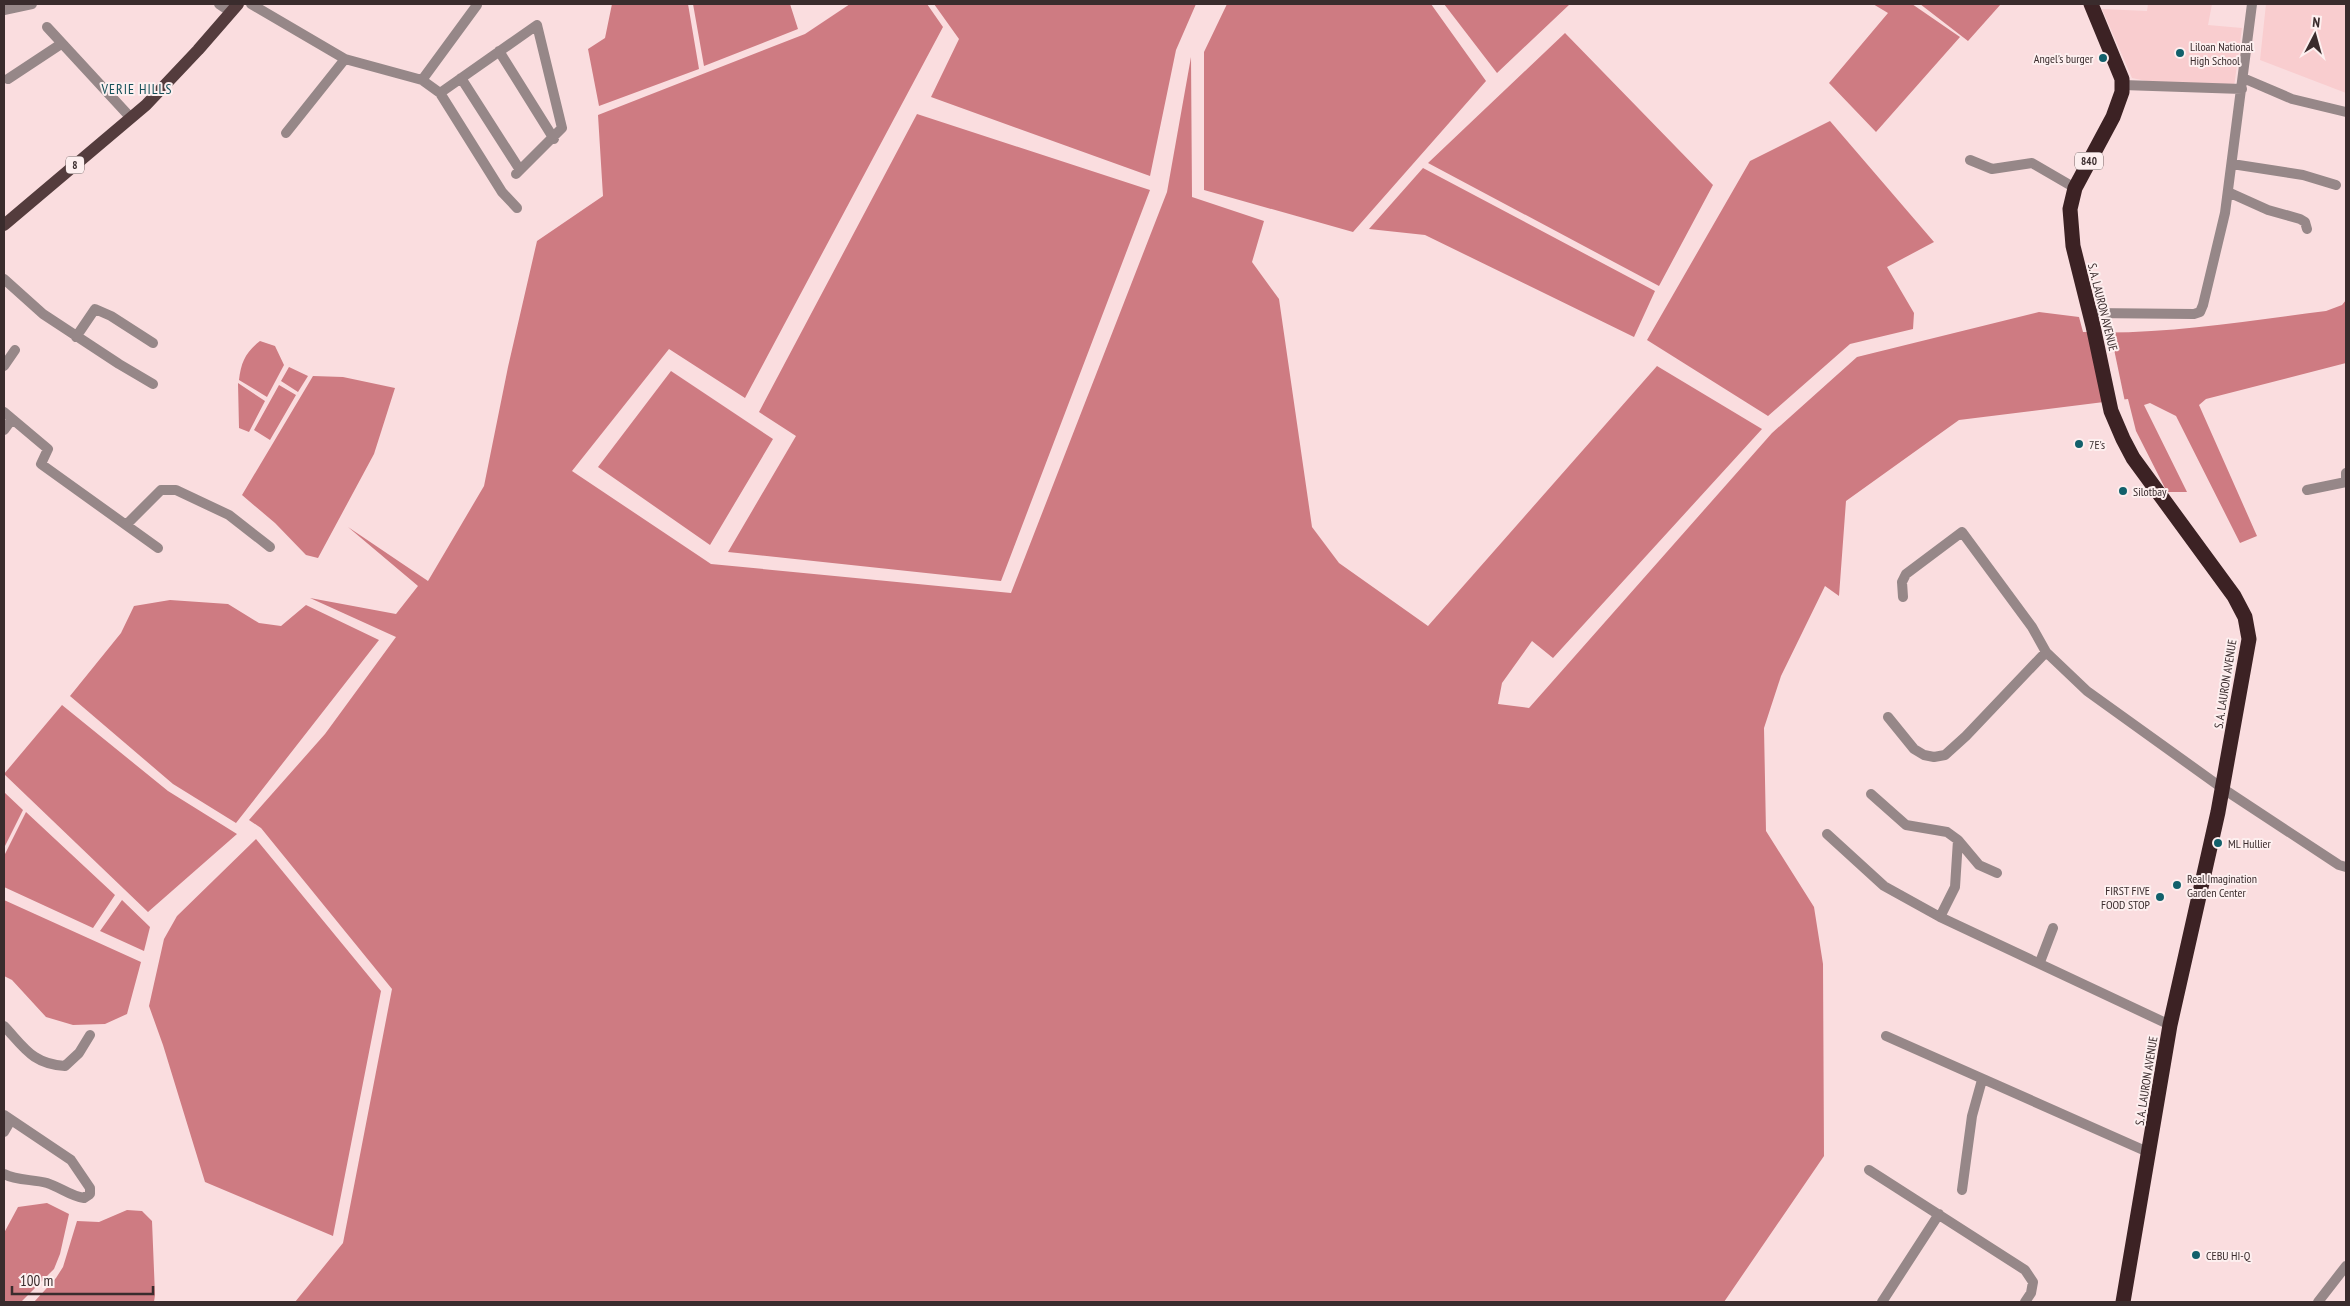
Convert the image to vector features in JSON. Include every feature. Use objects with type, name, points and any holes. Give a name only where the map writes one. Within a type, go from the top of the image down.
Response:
[{"type":"highway","points":[[2091,4],[2123,85]]},
{"type":"highway","name":"S. A. LAURON AVENUE","points":[[2123,85],[2113,117],[2075,188],[2070,209],[2071,233],[2111,411],[2133,458],[2234,596],[2244,617],[2249,639],[2222,788],[2170,1025],[2124,1302]]},
{"type":"main road","name":"8","points":[[4,225],[131,118],[198,50],[234,8]]},
{"type":"street","points":[[4,10],[32,4]]},
{"type":"street","points":[[219,4],[234,8]]},
{"type":"street","points":[[251,4],[346,59],[422,80],[440,93],[502,192],[517,208]]},
{"type":"street","points":[[2092,320],[2194,314],[2200,312],[2228,192],[2252,4]]},
{"type":"street","points":[[422,80],[477,5]]},
{"type":"street","points":[[440,93],[461,78],[499,51],[536,25],[562,128],[554,139],[518,172],[461,78]]},
{"type":"street","points":[[47,27],[131,118]]},
{"type":"street","points":[[8,78],[61,44]]},
{"type":"street","points":[[499,51],[554,139]]},
{"type":"street","points":[[286,133],[346,59]]},
{"type":"street","points":[[2243,78],[2292,99],[2346,112]]},
{"type":"street","points":[[2123,85],[2242,89]]},
{"type":"street","points":[[1970,160],[1992,169],[2032,163],[2075,188]]},
{"type":"street","points":[[2232,164],[2303,175],[2336,185]]},
{"type":"street","points":[[2228,192],[2268,210],[2300,219],[2305,222],[2307,229]]},
{"type":"street","points":[[4,279],[43,314],[76,337],[153,384]]},
{"type":"street","points":[[76,337],[94,309],[111,316],[153,343]]},
{"type":"street","points":[[4,366],[15,350]]},
{"type":"street","points":[[4,412],[48,450],[41,464],[158,548]]},
{"type":"street","points":[[4,430],[12,419]]},
{"type":"street","points":[[2346,473],[2346,478]]},
{"type":"street","points":[[2307,490],[2346,482]]},
{"type":"street","points":[[126,525],[161,490],[176,490],[229,515],[270,547]]},
{"type":"street","points":[[1903,597],[1902,582],[1906,574],[1962,532],[2032,627],[2046,652],[2087,692],[2222,788],[2339,865],[2346,867]]},
{"type":"street","points":[[1888,717],[1914,749],[1924,755],[1934,757],[1945,755],[1966,736],[2046,652]]},
{"type":"street","points":[[1871,794],[1906,825],[1947,832],[1958,840],[1980,865],[1998,873]]},
{"type":"street","points":[[1827,834],[1884,886],[1940,917],[2040,962],[2170,1025]]},
{"type":"street","points":[[1940,917],[1955,887],[1958,840]]},
{"type":"street","points":[[2040,962],[2053,928]]},
{"type":"street","points":[[4,1026],[32,1056],[51,1066],[65,1066],[79,1053],[90,1035]]},
{"type":"street","points":[[1886,1036],[2150,1153]]},
{"type":"street","points":[[1962,1190],[1972,1116],[1982,1080]]},
{"type":"street","points":[[4,1132],[8,1117],[71,1160],[90,1188],[90,1194],[84,1198],[74,1196],[48,1183],[10,1178],[4,1174]]},
{"type":"street","points":[[1869,1170],[2025,1270],[2033,1282],[2031,1293],[2025,1302]]},
{"type":"street","points":[[1882,1302],[1939,1214]]},
{"type":"street","points":[[2318,1302],[2345,1270]]},
{"type":"shaded area","points":[[612,4],[688,4],[699,69],[599,106],[588,49],[605,38]]},
{"type":"shaded area","points":[[693,4],[790,4],[798,29],[704,66]]},
{"type":"shaded area","points":[[850,4],[927,4],[943,27],[745,398],[669,349],[572,471],[711,564],[1011,593],[1167,192],[1191,57],[1192,197],[1264,221],[1252,262],[1279,299],[1312,527],[1339,563],[1428,626],[1657,366],[1762,429],[1553,658],[1532,641],[1502,683],[1498,704],[1529,708],[1772,433],[1857,357],[2039,312],[2079,317],[2083,332],[2144,331],[2204,326],[2326,311],[2342,305],[2346,300],[2346,363],[2206,399],[2199,405],[2257,536],[2240,543],[2176,416],[2150,403],[2144,405],[2187,492],[2167,492],[2136,431],[2128,399],[1959,420],[1846,501],[1839,596],[1825,586],[1781,676],[1764,728],[1766,831],[1814,907],[1823,964],[1824,1156],[1724,1302],[295,1302],[343,1243],[392,989],[261,828],[249,820],[325,734],[396,637],[310,598],[396,614],[418,586],[348,527],[428,581],[484,486],[508,367],[537,241],[603,196],[598,115],[805,34]]},
{"type":"shaded area","points":[[934,4],[1196,4],[1176,50],[1150,176],[931,97],[959,39]]},
{"type":"shaded area","points":[[1227,4],[1431,4],[1486,81],[1353,232],[1204,190],[1204,52]]},
{"type":"shaded area","points":[[1444,4],[1570,4],[1497,73]]},
{"type":"shaded area","points":[[1873,4],[1912,4],[1960,37],[1876,132],[1829,83],[1888,13]]},
{"type":"shaded area","points":[[1920,4],[2001,4],[1968,41]]},
{"type":"shaded area","name":"Liloan National High School","points":[[2148,4],[2212,4],[2208,25],[2242,28],[2234,87],[2161,84],[2132,78],[2102,9],[2147,11]]},
{"type":"shaded area","points":[[2266,4],[2346,4],[2346,93],[2260,60]]},
{"type":"shaded area","points":[[1565,33],[1713,185],[1659,286],[1428,163]]},
{"type":"shaded area","points":[[917,114],[1150,190],[1001,581],[728,552],[796,436],[759,412]]},
{"type":"shaded area","points":[[1830,121],[1934,242],[1887,267],[1914,313],[1913,329],[1850,344],[1768,416],[1647,340],[1750,161]]},
{"type":"shaded area","points":[[1423,168],[1655,291],[1634,337],[1425,235],[1369,229]]},
{"type":"shaded area","points":[[260,341],[275,346],[284,365],[267,397],[239,380],[245,358]]},
{"type":"shaded area","points":[[289,367],[308,376],[298,392],[281,381]]},
{"type":"shaded area","points":[[671,371],[773,439],[710,545],[598,467]]},
{"type":"shaded area","points":[[313,376],[343,377],[395,388],[374,454],[318,558],[306,555],[275,523],[242,495]]},
{"type":"shaded area","points":[[238,383],[265,401],[249,432],[239,428]]},
{"type":"shaded area","points":[[279,385],[296,395],[270,440],[254,430]]},
{"type":"shaded area","points":[[170,600],[228,604],[259,623],[281,626],[306,605],[379,640],[236,823],[173,784],[70,696],[121,633],[134,606]]},
{"type":"shaded area","points":[[62,705],[168,791],[237,834],[148,912],[4,774]]},
{"type":"shaded area","points":[[4,792],[23,810],[4,848]]},
{"type":"shaded area","points":[[26,812],[115,895],[93,928],[4,887],[4,856]]},
{"type":"shaded area","points":[[256,839],[381,991],[333,1236],[205,1182],[163,1045],[149,1006],[164,939],[177,916]]},
{"type":"shaded area","points":[[4,900],[141,962],[127,1014],[105,1024],[73,1025],[46,1017],[12,980],[4,976]]},
{"type":"shaded area","points":[[122,900],[150,927],[144,951],[100,931]]},
{"type":"shaded area","points":[[47,1203],[69,1214],[60,1254],[54,1269],[21,1302],[4,1302],[4,1233],[18,1207]]},
{"type":"shaded area","points":[[127,1210],[142,1211],[152,1221],[154,1302],[34,1302],[56,1278],[63,1267],[77,1221],[99,1222]]},
{"type":"pier","points":[[2088,329],[2110,330],[2125,402],[2104,405]]},
{"type":"place","name":"Liloan National High School","points":[[2180,53]]},
{"type":"place","name":"Angel's burger","points":[[2103,58]]},
{"type":"place","name":"7E's","points":[[2079,444]]},
{"type":"place","name":"Silotbay","points":[[2123,491]]},
{"type":"place","name":"ML Hullier","points":[[2218,843]]},
{"type":"place","name":"Real Imagination Garden Center","points":[[2177,885]]},
{"type":"place","name":"FIRST FIVE FOOD STOP","points":[[2160,897]]},
{"type":"place","name":"CEBU HI-Q","points":[[2196,1255]]},
{"type":"district","name":"VERIE HILLS","points":[[137,89]]}]
